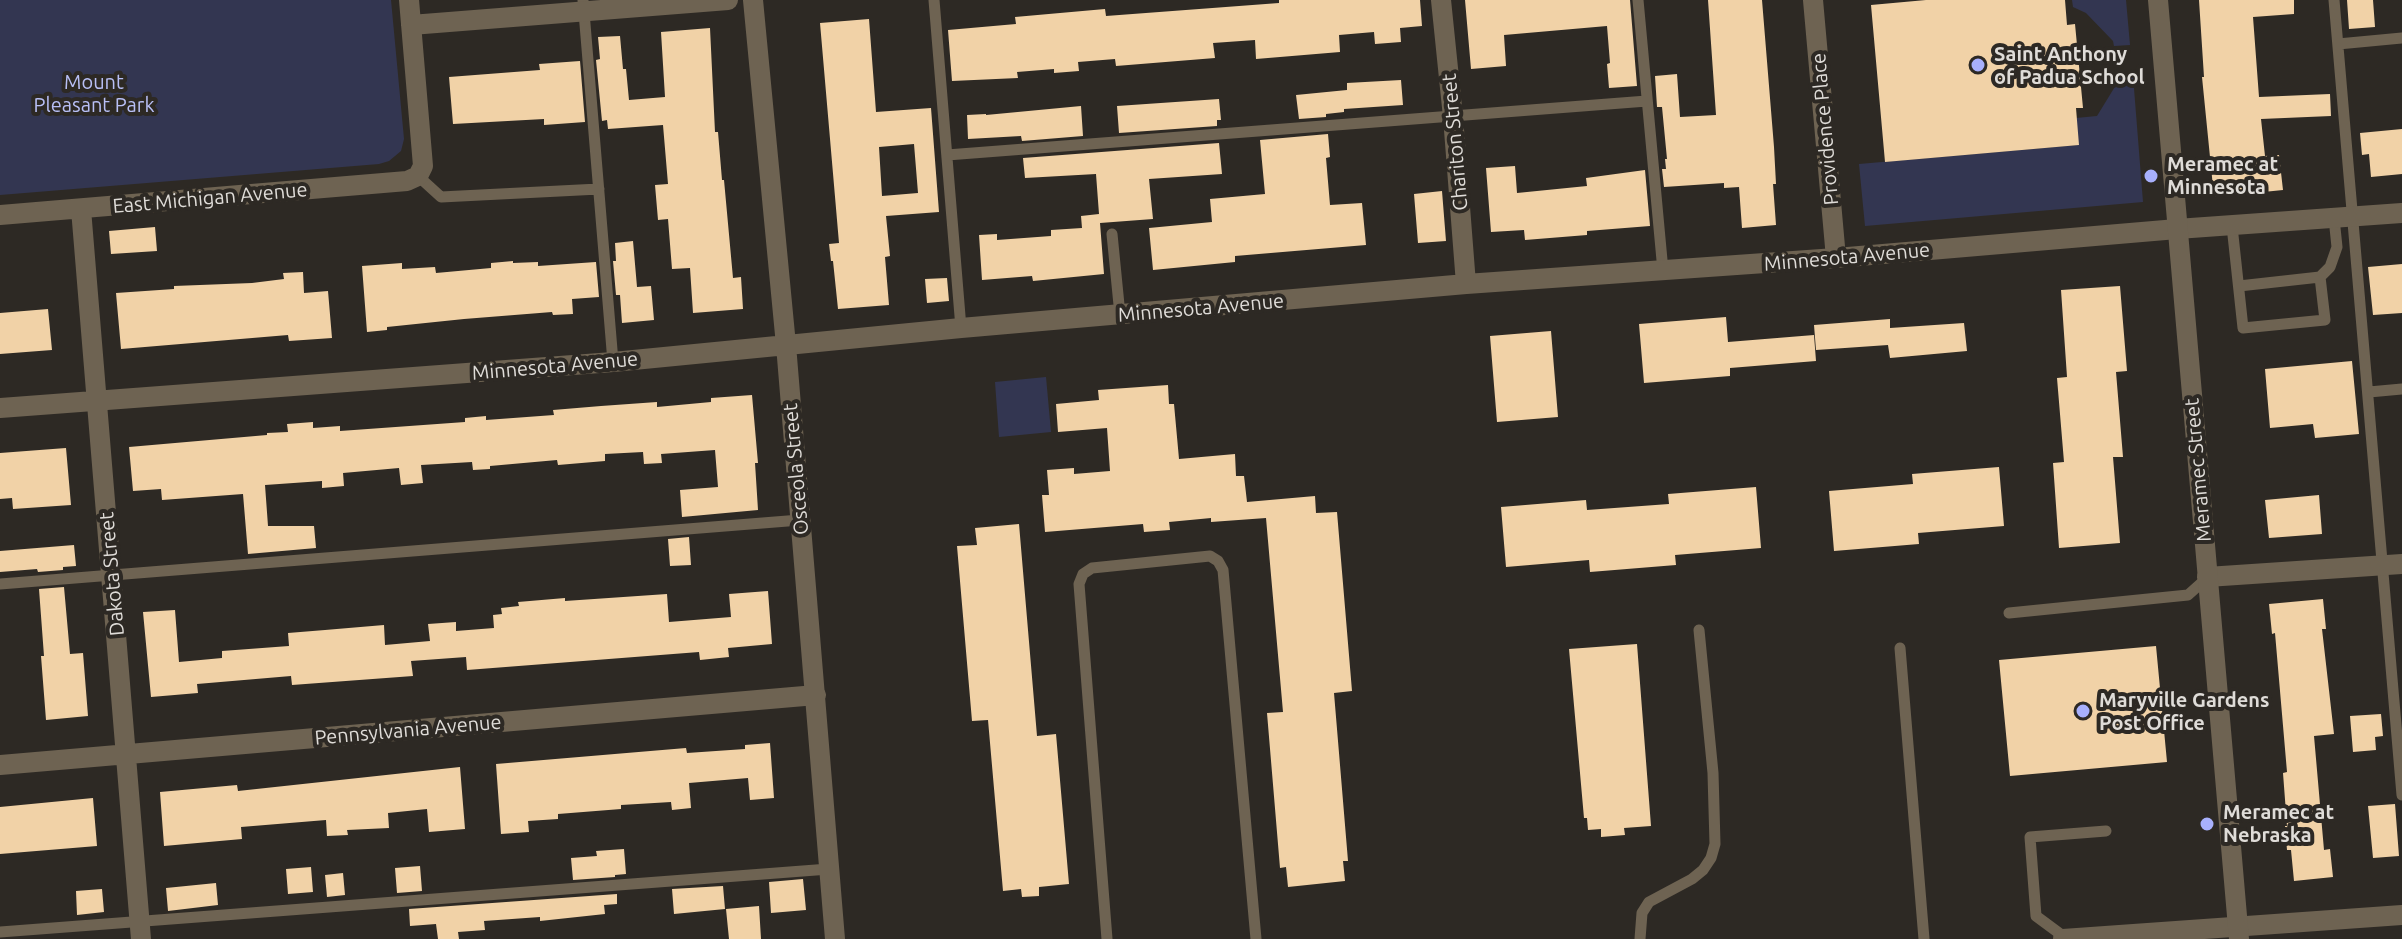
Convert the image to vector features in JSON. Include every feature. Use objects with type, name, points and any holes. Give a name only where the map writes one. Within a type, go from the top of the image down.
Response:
[{"type":"street","points":[[409,0],[423,166],[418,176]]},
{"type":"street","points":[[411,25],[584,6],[728,0]]},
{"type":"street","name":"Osceola Street","points":[[753,0],[786,345],[835,939]]},
{"type":"street","name":"Chariton Street","points":[[1441,0],[1466,284]]},
{"type":"street","name":"Providence Place","points":[[1813,0],[1836,258]]},
{"type":"street","name":"Meramec Street","points":[[2158,0],[2238,932]]},
{"type":"street","name":"East Michigan Avenue","points":[[0,215],[407,181],[418,176]]},
{"type":"street","name":"Dakota Street","points":[[81,209],[140,930]]},
{"type":"street","name":"Minnesota Avenue","points":[[0,408],[613,362],[1466,284],[2402,213]]},
{"type":"street","points":[[2207,577],[2393,565]]},
{"type":"street","name":"Pennsylvania Avenue","points":[[0,765],[816,695]]},
{"type":"street","points":[[2066,939],[2238,932],[2402,915]]},
{"type":"lane","points":[[934,0],[961,328]]},
{"type":"lane","points":[[1638,0],[1663,271]]},
{"type":"lane","points":[[2334,0],[2343,218],[2393,565],[2402,795]]},
{"type":"lane","points":[[584,6],[613,362]]},
{"type":"lane","points":[[2338,44],[2402,38]]},
{"type":"lane","points":[[947,155],[1647,101]]},
{"type":"lane","points":[[418,176],[441,197],[599,189]]},
{"type":"lane","points":[[2239,286],[2320,277],[2330,267],[2343,218]]},
{"type":"lane","points":[[2232,226],[2243,328],[2325,320],[2320,277]]},
{"type":"lane","points":[[1112,234],[1120,315]]},
{"type":"lane","points":[[2369,392],[2402,389]]},
{"type":"lane","points":[[0,584],[800,520]]},
{"type":"lane","points":[[1107,939],[1079,584],[1083,574],[1092,568],[1210,556],[1218,561],[1223,570],[1256,939]]},
{"type":"lane","points":[[2009,613],[2188,595],[2207,577]]},
{"type":"lane","points":[[1640,939],[1642,913],[1649,902],[1703,870],[1715,844],[1713,773],[1699,630]]},
{"type":"lane","points":[[1900,648],[1924,939]]},
{"type":"lane","points":[[2066,939],[2036,916],[2030,837],[2106,831]]},
{"type":"lane","points":[[0,932],[140,930],[829,869]]},
{"type":"green space","name":"Mount Pleasant Park","points":[[0,0],[391,0],[404,139],[401,151],[389,161],[379,164],[0,195]]},
{"type":"green space","points":[[2072,0],[2126,0],[2130,45],[2114,46],[2113,41],[2086,13],[2073,7]]},
{"type":"green space","points":[[2133,76],[2143,202],[1865,226],[1859,164],[2078,145],[2076,118],[2097,116],[2116,85],[2117,77]]},
{"type":"green space","points":[[1046,377],[1051,432],[999,437],[995,382]]},
{"type":"building","points":[[1279,0],[1420,0],[1422,26],[1400,28],[1401,42],[1375,44],[1374,32],[1339,35],[1340,52],[1256,59],[1255,40],[1213,43],[1215,58],[1116,66],[1115,59],[1078,62],[1079,71],[1054,73],[1054,69],[1017,72],[1018,78],[952,81],[948,30],[1016,24],[1015,17],[1105,9],[1106,16],[1279,3]]},
{"type":"building","points":[[1465,0],[1630,0],[1637,86],[1609,88],[1607,26],[1504,35],[1506,66],[1471,69]]},
{"type":"building","points":[[1708,0],[1762,0],[1774,147],[1776,225],[1742,228],[1739,187],[1724,188],[1724,183],[1664,187],[1662,169],[1666,169],[1667,159],[1662,107],[1657,107],[1655,76],[1677,74],[1680,117],[1716,115]]},
{"type":"building","name":"Saint Anthony of Padua School","points":[[1926,0],[2065,0],[2067,25],[2075,24],[2083,108],[2076,108],[2079,145],[1885,162],[1871,5]]},
{"type":"building","points":[[2199,0],[2294,0],[2294,14],[2253,17],[2259,97],[2330,94],[2331,116],[2261,119],[2265,156],[2279,155],[2283,190],[2214,197],[2202,77]]},
{"type":"building","points":[[2347,0],[2373,0],[2375,27],[2349,29]]},
{"type":"building","points":[[869,19],[876,112],[931,108],[939,212],[886,216],[890,256],[885,257],[889,305],[838,309],[829,244],[839,243],[820,23]],"holes":[[[914,144],[918,193],[882,196],[879,147]]]},
{"type":"building","points":[[710,28],[715,132],[718,132],[724,180],[733,278],[741,277],[743,309],[693,313],[690,268],[672,269],[668,219],[658,220],[655,185],[668,184],[663,125],[608,129],[607,120],[602,121],[596,60],[600,59],[598,37],[620,36],[629,100],[665,97],[661,32]]},
{"type":"building","points":[[580,61],[585,122],[544,125],[544,119],[453,124],[449,77],[540,70],[539,64]]},
{"type":"building","points":[[1401,80],[1403,105],[1344,109],[1344,112],[1326,114],[1326,117],[1299,119],[1296,95],[1347,90],[1347,83]]},
{"type":"building","points":[[1219,99],[1221,120],[1217,120],[1217,126],[1119,133],[1117,106]]},
{"type":"building","points":[[1081,106],[1083,136],[1022,141],[1021,136],[968,139],[967,115]]},
{"type":"building","points":[[2402,129],[2402,174],[2371,177],[2369,154],[2362,155],[2360,133]]},
{"type":"building","points":[[1328,134],[1330,157],[1326,158],[1330,205],[1362,203],[1366,245],[1235,256],[1235,262],[1153,270],[1149,228],[1212,222],[1210,199],[1265,194],[1260,140]]},
{"type":"building","points":[[1219,143],[1222,174],[1149,179],[1153,219],[1100,223],[1104,274],[1033,281],[1032,276],[982,280],[979,235],[997,234],[997,240],[1051,236],[1051,230],[1082,228],[1081,216],[1099,214],[1096,174],[1025,178],[1023,158]]},
{"type":"building","points":[[1515,166],[1517,193],[1587,186],[1586,178],[1645,170],[1650,226],[1525,240],[1524,230],[1491,232],[1486,168]]},
{"type":"building","points":[[1442,191],[1446,241],[1418,243],[1414,194]]},
{"type":"building","points":[[155,227],[157,251],[111,254],[109,231]]},
{"type":"building","points":[[633,241],[637,287],[651,286],[654,320],[622,323],[613,261],[616,261],[615,243]]},
{"type":"building","points":[[538,262],[538,266],[596,262],[599,297],[572,299],[573,314],[553,315],[552,312],[464,319],[367,332],[362,266],[402,263],[402,269],[435,267],[436,273],[491,268],[491,263]]},
{"type":"building","points":[[2402,264],[2402,313],[2373,315],[2368,267]]},
{"type":"building","points":[[303,272],[304,293],[328,291],[332,338],[289,341],[288,335],[121,349],[116,293],[174,289],[174,286],[252,283],[284,279],[283,273]]},
{"type":"building","points":[[947,278],[949,301],[927,303],[925,279]]},
{"type":"building","points":[[2120,286],[2127,371],[2116,372],[2123,457],[2113,457],[2120,543],[2059,548],[2053,463],[2064,462],[2057,378],[2067,377],[2061,290]]},
{"type":"building","points":[[48,309],[52,350],[0,354],[0,313]]},
{"type":"building","points":[[1726,317],[1728,342],[1814,335],[1816,361],[1730,368],[1730,376],[1644,383],[1639,324]]},
{"type":"building","points":[[1890,319],[1890,328],[1964,323],[1967,351],[1890,358],[1888,345],[1816,350],[1814,325]]},
{"type":"building","points":[[1551,331],[1558,417],[1497,422],[1490,336]]},
{"type":"building","points":[[2352,361],[2359,434],[2315,438],[2313,424],[2270,428],[2265,369]]},
{"type":"building","points":[[1168,385],[1169,404],[1174,404],[1179,459],[1235,454],[1236,476],[1244,476],[1247,502],[1315,496],[1316,513],[1337,512],[1352,691],[1334,693],[1348,861],[1343,861],[1345,881],[1288,887],[1286,867],[1280,868],[1267,713],[1283,712],[1266,518],[1169,522],[1170,530],[1144,532],[1143,524],[1045,532],[1042,495],[1049,495],[1047,470],[1074,468],[1074,474],[1110,471],[1107,428],[1058,432],[1056,404],[1099,400],[1098,390]]},
{"type":"building","points":[[752,395],[758,463],[755,463],[758,510],[682,517],[680,490],[718,487],[715,450],[661,454],[662,463],[644,464],[643,452],[605,454],[605,461],[558,465],[557,460],[473,470],[472,462],[421,465],[423,483],[401,485],[399,468],[343,473],[344,486],[322,488],[322,481],[265,485],[268,526],[314,526],[316,548],[248,554],[243,494],[162,500],[161,489],[133,491],[129,447],[288,432],[287,424],[313,422],[313,428],[340,426],[340,431],[465,422],[465,418],[486,416],[486,420],[554,415],[553,410],[601,406],[657,402],[657,407]]},
{"type":"building","points":[[66,448],[71,505],[13,509],[12,498],[0,499],[0,453]]},
{"type":"building","points":[[1999,467],[2004,526],[1918,533],[1919,544],[1834,551],[1829,491],[1913,484],[1912,474]]},
{"type":"building","points":[[1756,487],[1761,548],[1675,555],[1676,565],[1590,572],[1589,560],[1506,567],[1501,507],[1586,500],[1587,510],[1669,504],[1668,494]]},
{"type":"building","points":[[2319,495],[2322,534],[2269,538],[2265,500]]},
{"type":"building","points":[[1019,524],[1037,736],[1056,734],[1069,884],[1039,887],[1039,896],[1022,897],[1021,889],[1003,891],[988,720],[972,721],[957,546],[977,545],[975,528]]},
{"type":"building","points":[[689,537],[691,565],[670,566],[668,539]]},
{"type":"building","points":[[74,545],[76,566],[38,572],[37,569],[0,572],[0,551]]},
{"type":"building","points":[[64,587],[70,654],[83,653],[88,716],[46,720],[39,589]]},
{"type":"building","points":[[768,591],[772,644],[728,648],[729,657],[700,660],[699,652],[467,670],[466,657],[411,661],[413,676],[292,685],[291,676],[197,684],[198,693],[151,697],[143,612],[175,610],[179,662],[222,658],[222,651],[289,646],[288,633],[384,625],[385,645],[430,641],[428,624],[456,622],[456,631],[494,628],[493,615],[502,614],[501,608],[519,606],[518,602],[565,598],[565,601],[667,594],[669,622],[731,617],[729,594]]},
{"type":"building","points":[[2323,599],[2326,629],[2322,629],[2334,734],[2314,736],[2324,850],[2330,849],[2333,877],[2294,881],[2291,850],[2287,850],[2283,773],[2287,772],[2275,633],[2272,634],[2269,604]]},
{"type":"building","points":[[1637,644],[1651,826],[1624,828],[1625,835],[1601,837],[1601,829],[1588,830],[1587,818],[1584,818],[1569,649]]},
{"type":"building","name":"Maryville Gardens Post Office","points":[[2156,646],[2167,762],[2010,776],[1999,660]]},
{"type":"building","points":[[2381,714],[2383,736],[2375,737],[2376,750],[2353,752],[2350,716]]},
{"type":"building","points":[[770,743],[774,798],[750,800],[748,778],[689,783],[691,808],[672,810],[671,802],[621,805],[621,809],[558,814],[558,819],[528,821],[529,832],[501,834],[496,764],[686,748],[687,753],[745,749],[745,745]]},
{"type":"building","points":[[460,767],[465,829],[429,832],[427,809],[388,813],[389,828],[347,830],[348,835],[327,836],[326,820],[241,827],[242,839],[164,846],[160,792],[237,785],[238,791]]},
{"type":"building","points":[[93,798],[97,846],[0,854],[0,807]]},
{"type":"building","points":[[2395,804],[2399,856],[2373,858],[2368,806]]},
{"type":"building","points":[[624,849],[626,874],[573,880],[571,858],[597,856],[596,851]]},
{"type":"building","points":[[420,866],[422,891],[397,893],[395,868]]},
{"type":"building","points":[[311,867],[313,892],[288,894],[286,869]]},
{"type":"building","points":[[343,873],[345,895],[327,897],[325,875]]},
{"type":"building","points":[[803,879],[806,910],[771,913],[769,882]]},
{"type":"building","points":[[216,883],[218,905],[168,911],[166,888]]},
{"type":"building","points":[[723,886],[725,909],[674,914],[672,889]]},
{"type":"building","points":[[102,889],[104,912],[77,915],[76,891]]},
{"type":"building","points":[[617,894],[617,904],[604,905],[605,914],[540,921],[540,917],[484,921],[485,930],[458,932],[459,939],[438,939],[436,924],[410,926],[409,909]]},
{"type":"building","points":[[759,906],[761,939],[729,939],[726,909]]},
{"type":"place","name":"Saint Anthony of Padua School","points":[[1978,65]]},
{"type":"place","name":"Meramec at Minnesota","points":[[2151,176]]},
{"type":"place","name":"Maryville Gardens Post Office","points":[[2083,711]]},
{"type":"place","name":"Meramec at Nebraska","points":[[2207,824]]}]
